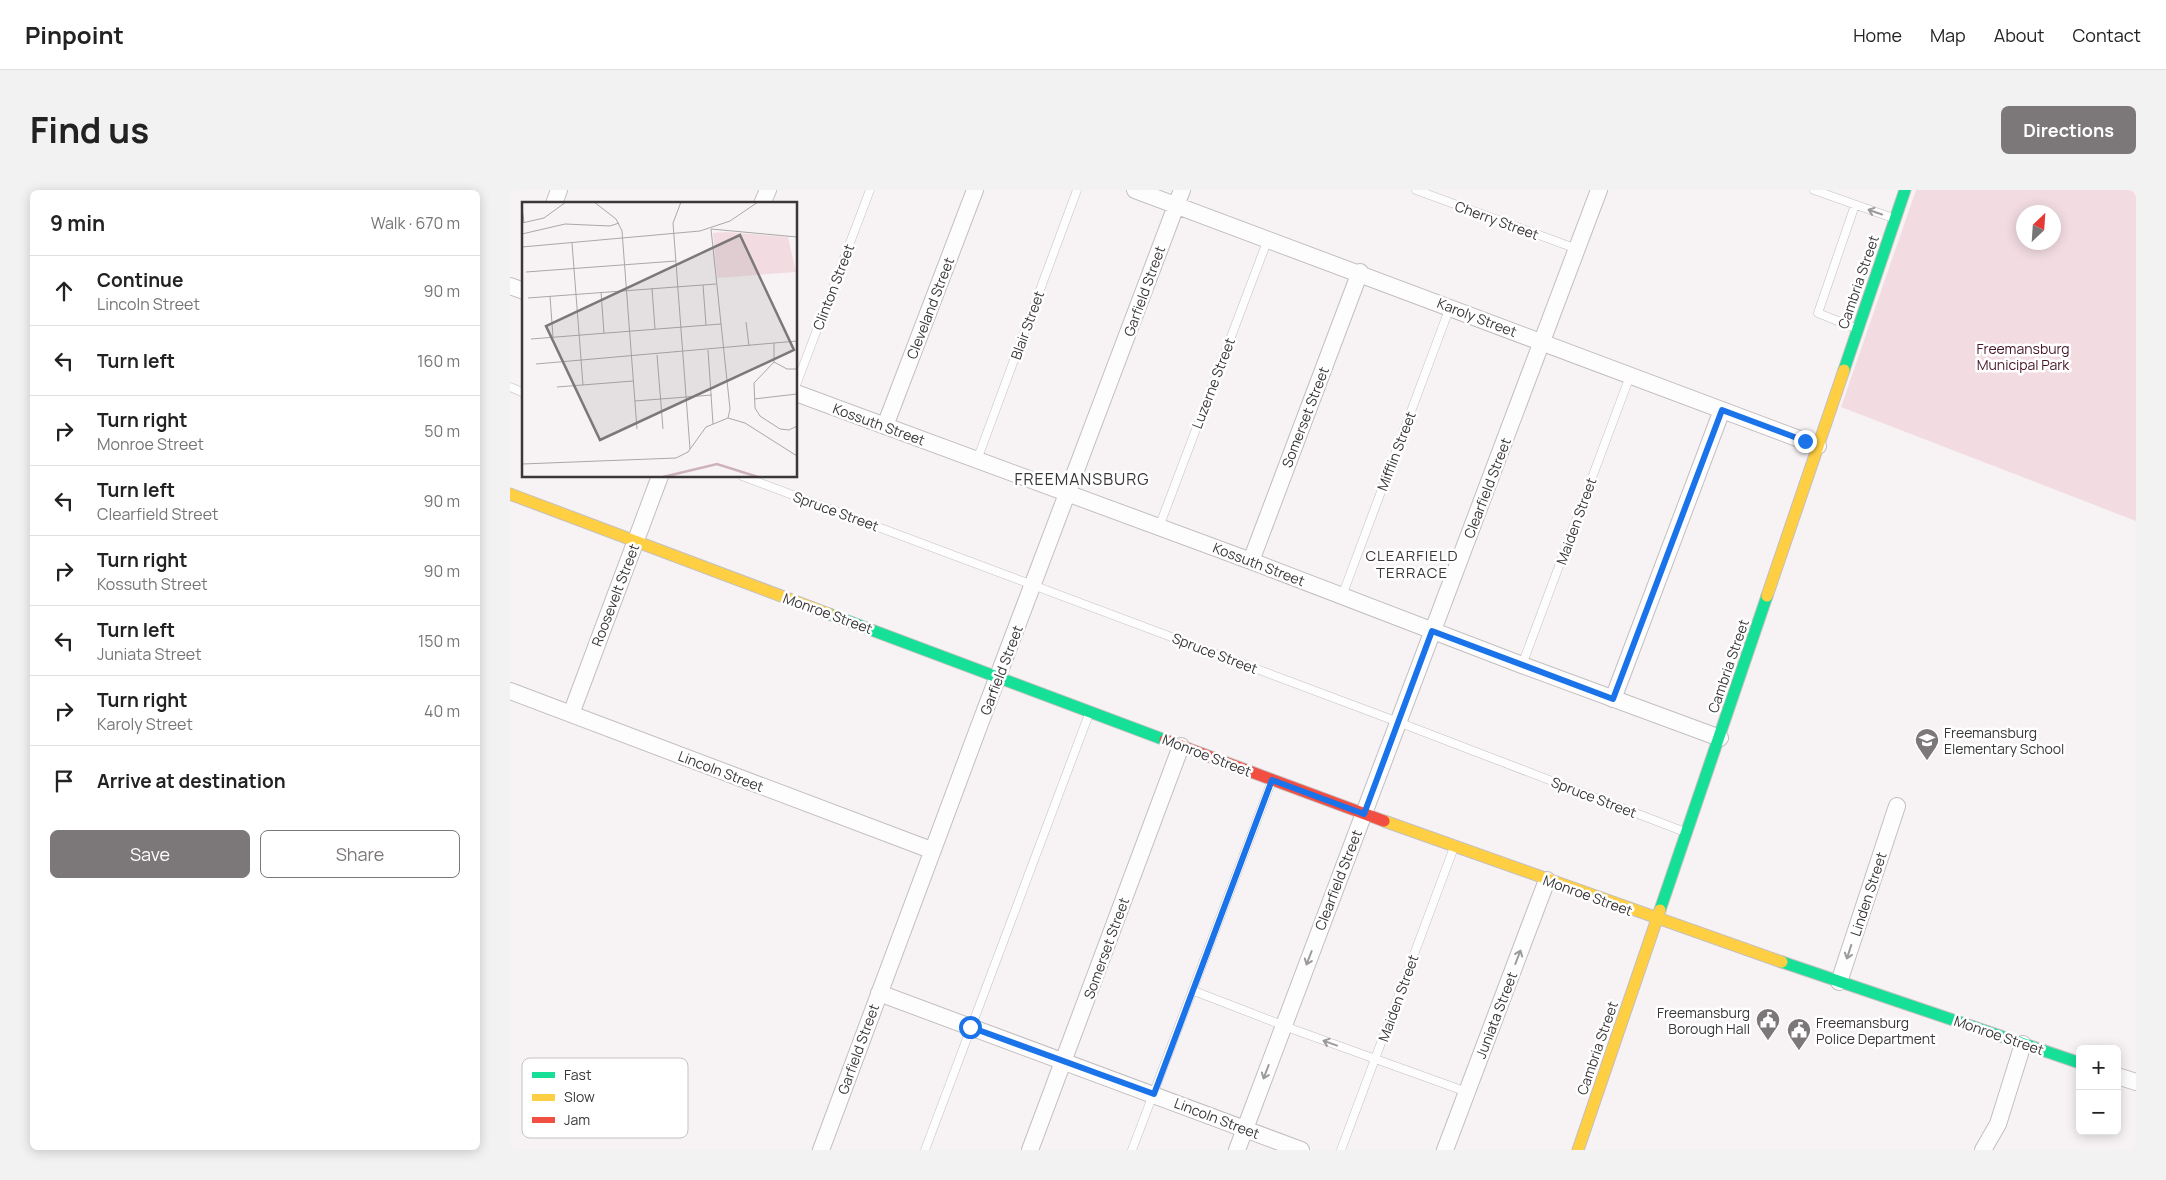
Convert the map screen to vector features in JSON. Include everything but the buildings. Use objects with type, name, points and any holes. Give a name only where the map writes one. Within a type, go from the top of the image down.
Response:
[{"type":"street","points":[[555,202],[559,190]]},
{"type":"street","points":[[763,202],[768,190]]},
{"type":"street","name":"Cleveland Street","points":[[885,426],[975,190]]},
{"type":"street","name":"Karoly Street","points":[[1135,190],[1360,272],[1818,446]]},
{"type":"street","name":"Garfield Street","points":[[821,1150],[931,850],[1034,585],[1182,190]]},
{"type":"street","name":"Clearfield Street","points":[[1237,1150],[1599,190]]},
{"type":"street","name":"Cambria Street","points":[[1578,1150],[1656,919],[1720,738],[1905,190]]},
{"type":"street","name":"Somerset Street","points":[[1251,561],[1360,272]]},
{"type":"street","name":"Kossuth Street","points":[[798,394],[1251,561],[1522,666],[1720,738]]},
{"type":"street","points":[[1613,699],[1722,410]]},
{"type":"street","name":"Roosevelt Street","points":[[570,714],[659,478]]},
{"type":"street","name":"Monroe Street","points":[[510,494],[1454,847],[1656,919],[2076,1062]]},
{"type":"street","name":"Lincoln Street","points":[[510,691],[931,850]]},
{"type":"street","name":"Somerset Street","points":[[1030,1150],[1181,746]]},
{"type":"street","name":"Linden Street","points":[[1839,982],[1896,806]]},
{"type":"street","name":"Juniata Street","points":[[1445,1150],[1547,880]]},
{"type":"street","name":"Lincoln Street","points":[[879,992],[1301,1150]]},
{"type":"street","points":[[1983,1150],[1998,1124],[2023,1044]]},
{"type":"street","points":[[2121,1077],[2136,1082]]},
{"type":"lane","name":"Clinton Street","points":[[798,380],[870,190]]},
{"type":"lane","name":"Blair Street","points":[[976,460],[1077,190]]},
{"type":"lane","name":"Cherry Street","points":[[1416,190],[1577,249]]},
{"type":"lane","points":[[1814,190],[1895,219]]},
{"type":"lane","points":[[1855,205],[1818,313],[1857,329]]},
{"type":"lane","name":"Luzerne Street","points":[[1159,527],[1268,239]]},
{"type":"lane","name":"Mifflin Street","points":[[1342,596],[1450,306]]},
{"type":"lane","name":"Maiden Street","points":[[1522,666],[1630,376]]},
{"type":"lane","points":[[510,387],[522,391]]},
{"type":"lane","name":"Spruce Street","points":[[747,478],[1398,722],[1686,833]]},
{"type":"lane","points":[[925,1150],[1090,711]]},
{"type":"lane","points":[[1132,1150],[1194,991],[1272,780]]},
{"type":"lane","name":"Maiden Street","points":[[1341,1150],[1454,847]]},
{"type":"lane","points":[[1194,991],[1284,1026],[1467,1092]]},
{"type":"green space","name":"Freemansburg Municipal Park","points":[[1916,190],[2136,190],[2136,521],[1841,407]]},
{"type":"traffic: fast","points":[[1844,370],[1905,190]]},
{"type":"traffic: fast","points":[[1660,910],[1767,596]]},
{"type":"traffic: fast","points":[[829,614],[1165,740]]},
{"type":"traffic: fast","points":[[1782,962],[2076,1062]]},
{"type":"traffic: slow","points":[[1767,596],[1844,370]]},
{"type":"traffic: slow","points":[[510,494],[829,614]]},
{"type":"traffic: slow","points":[[1384,821],[1782,962]]},
{"type":"traffic: slow","points":[[1578,1150],[1660,910]]},
{"type":"traffic: jam","points":[[1165,740],[1384,821]]},
{"type":"place","name":"Freemansburg Elementary School","points":[[1927,761]]},
{"type":"place","name":"Freemansburg Borough Hall","points":[[1768,1041]]},
{"type":"place","name":"Freemansburg Police Department","points":[[1799,1051]]},
{"type":"district","name":"FREEMANSBURG","points":[[1082,479]]},
{"type":"district","name":"CLEARFIELD TERRACE","points":[[1412,564]]},
{"type":"route","points":[[970,1027],[1154,1094],[1272,780],[1364,814],[1432,631],[1613,699],[1722,410],[1805,441]]}]
